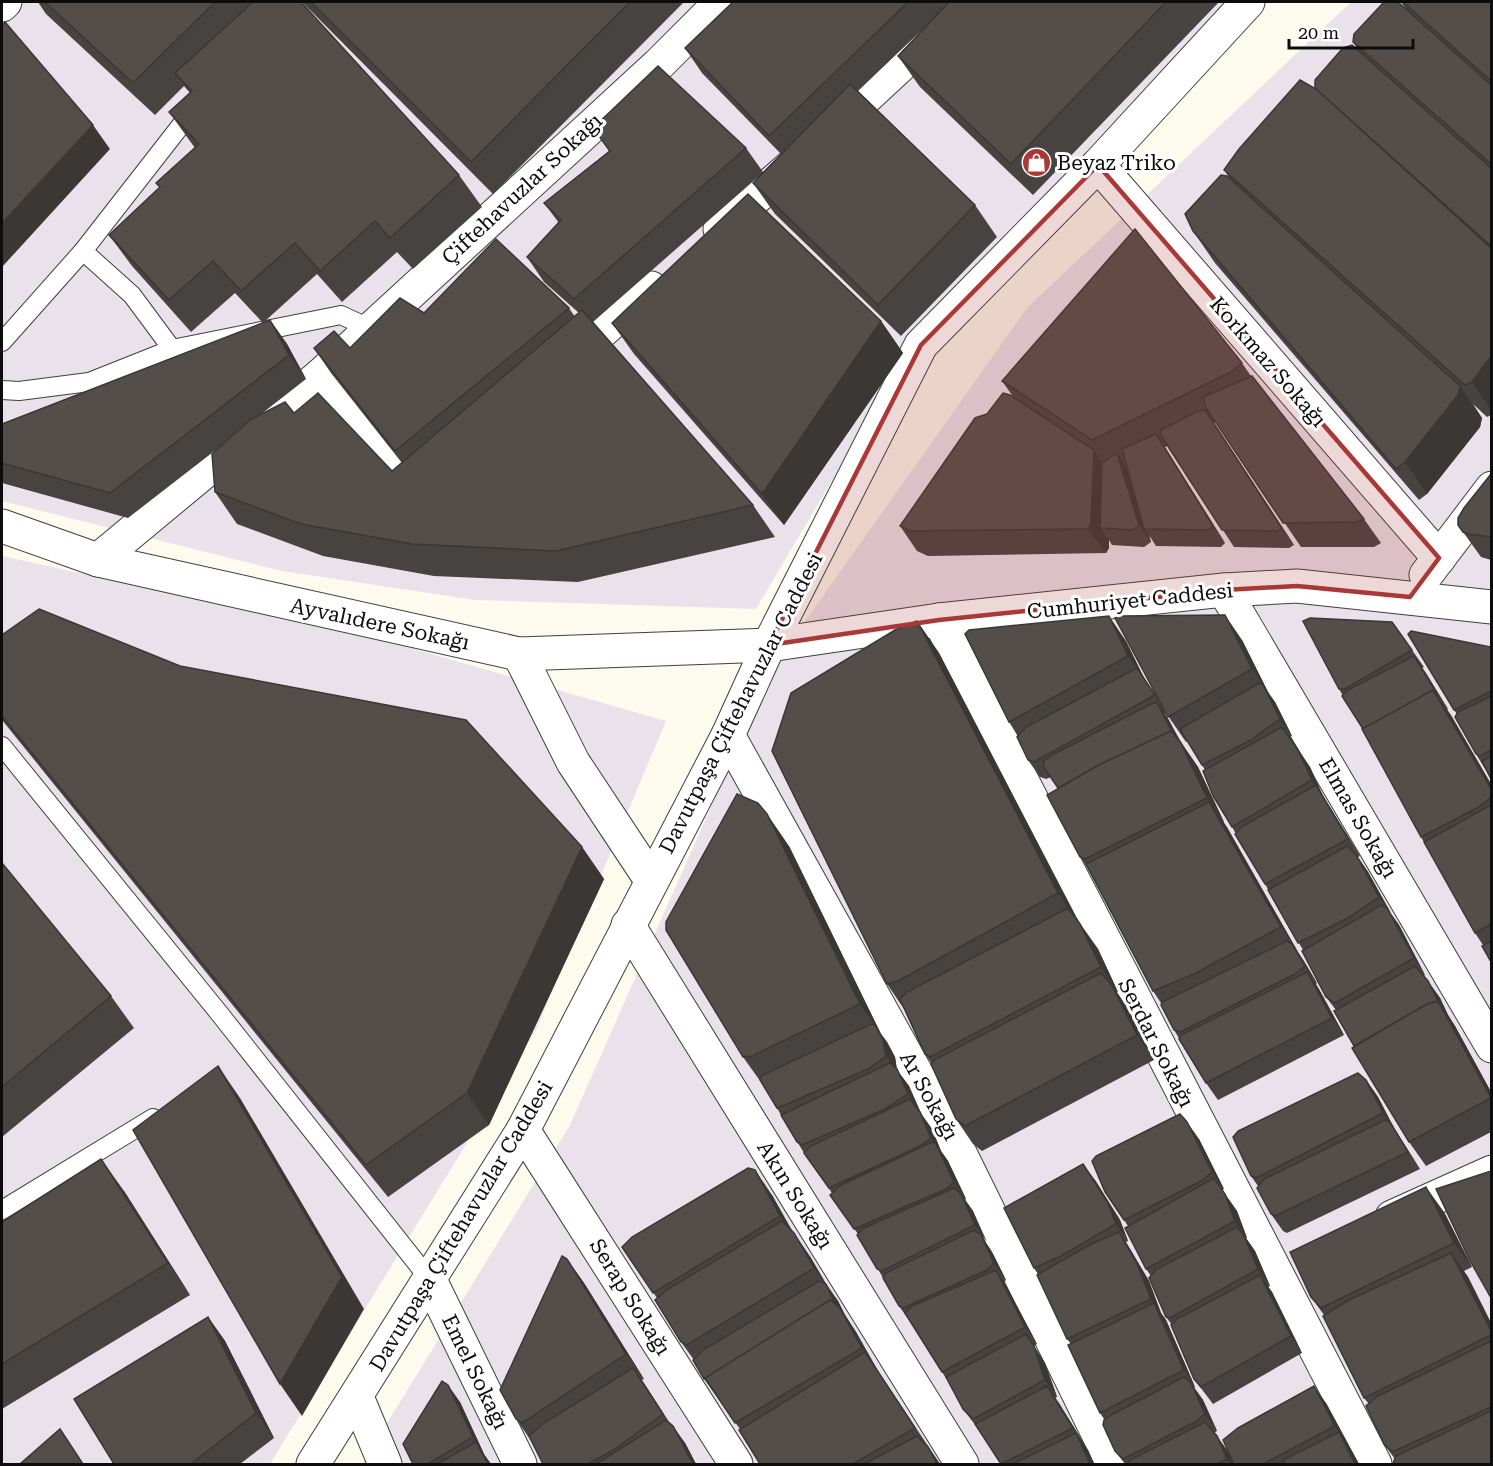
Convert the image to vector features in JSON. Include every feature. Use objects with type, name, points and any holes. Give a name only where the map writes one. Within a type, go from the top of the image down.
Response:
[{"type":"street","name":"Çiftehavuzlar Sokağı","points":[[98,560],[321,375],[658,65],[721,2]]},
{"type":"street","points":[[544,382],[810,150],[969,2]]},
{"type":"street","name":"Davutpaşa Çiftehavuzlar Caddesi","points":[[313,1464],[523,1130],[728,735],[769,645],[921,345],[1098,165],[1248,2]]},
{"type":"street","name":"Korkmaz Sokağı","points":[[1098,165],[1438,558]]},
{"type":"street","points":[[321,375],[412,491],[447,464]]},
{"type":"street","points":[[1410,597],[1491,488]]},
{"type":"street","name":"Ayvalıdere Sokağı","points":[[2,526],[98,560],[519,654],[769,645]]},
{"type":"street","name":"Cumhuriyet Caddesi","points":[[769,645],[939,620],[1224,590],[1297,586],[1491,607]]},
{"type":"street","name":"Elmas Sokağı","points":[[1224,590],[1491,1046]]},
{"type":"street","name":"Serdar Sokağı","points":[[939,620],[1375,1464]]},
{"type":"street","points":[[519,654],[573,762],[651,880]]},
{"type":"street","name":"Ar Sokağı","points":[[728,735],[954,1141],[1113,1464]]},
{"type":"street","name":"Akın Sokağı","points":[[628,925],[962,1464]]},
{"type":"street","name":"Serap Sokağı","points":[[523,1130],[736,1464]]},
{"type":"street","points":[[1360,1231],[1491,1172]]},
{"type":"street","points":[[1273,1270],[1306,1256]]},
{"type":"street","name":"Emel Sokağı","points":[[430,1280],[519,1464]]},
{"type":"street","points":[[357,1397],[385,1464]]},
{"type":"lane","points":[[2,342],[83,252],[182,124]]},
{"type":"lane","points":[[83,252],[132,296],[172,349]]},
{"type":"lane","points":[[2,390],[19,391],[89,382],[172,349],[341,315],[370,329]]},
{"type":"lane","points":[[2,746],[219,1013],[430,1280]]},
{"type":"lane","points":[[2,1210],[172,1107]]},
{"type":"highlighted area","points":[[1098,165],[1439,558],[1410,597],[1297,586],[1224,590],[939,620],[769,645],[921,345]]},
{"type":"shaded area","points":[[2,2],[1237,2],[915,340],[756,609],[475,600],[282,571],[2,501]]},
{"type":"shaded area","points":[[1351,2],[1491,2],[1491,1464],[362,1464],[570,1125],[774,665],[1027,308]]},
{"type":"shaded area","points":[[2,556],[372,637],[666,721],[536,1030],[270,1464],[2,1464]]},
{"type":"building","points":[[45,2],[215,2],[133,83]]},
{"type":"building","points":[[253,2],[301,2],[459,175],[390,238],[375,221],[320,271],[295,243],[241,291],[213,261],[169,300],[109,235],[160,187],[156,183],[199,144],[169,112],[192,91],[175,73]]},
{"type":"building","points":[[311,2],[630,2],[471,162]]},
{"type":"building","points":[[733,2],[908,2],[769,136],[685,48]]},
{"type":"building","points":[[949,2],[1166,2],[1011,164],[898,56]]},
{"type":"building","points":[[1384,2],[1398,2],[1491,85],[1491,164],[1353,42],[1354,34]]},
{"type":"building","points":[[1403,2],[1490,2],[1491,81]]},
{"type":"building","points":[[5,22],[93,125],[2,223],[2,26]]},
{"type":"building","points":[[1352,45],[1491,168],[1491,246],[1315,88],[1315,80],[1343,48]]},
{"type":"building","points":[[658,66],[746,148],[574,299],[527,257],[561,220],[544,203],[610,151],[593,128]]},
{"type":"building","points":[[1300,80],[1316,89],[1491,248],[1491,356],[1472,382],[1465,385],[1224,170],[1239,149]]},
{"type":"building","points":[[850,84],[975,205],[878,305],[753,183]]},
{"type":"building","points":[[1221,175],[1227,176],[1460,386],[1458,395],[1405,462],[1396,469],[1193,231],[1185,214]]},
{"type":"building","points":[[748,194],[881,321],[762,494],[612,323]]},
{"type":"building","points":[[1135,229],[1242,363],[1231,372],[1092,440],[1002,381]]},
{"type":"building","points":[[496,239],[569,308],[395,451],[314,348],[334,331],[350,348],[400,298],[424,313]]},
{"type":"building","points":[[582,310],[753,505],[556,551],[412,544],[301,524],[215,492],[212,454],[250,420],[285,402],[294,413],[318,393],[392,471]]},
{"type":"building","points":[[270,320],[289,355],[110,493],[2,463],[2,424]]},
{"type":"building","points":[[1252,376],[1364,519],[1356,522],[1283,523],[1206,408],[1203,397]]},
{"type":"building","points":[[1003,393],[1010,395],[1094,450],[1091,523],[1088,529],[911,531],[900,526],[975,418],[987,414]]},
{"type":"building","points":[[1205,410],[1282,529],[1277,531],[1222,530],[1160,434],[1161,430],[1198,411]]},
{"type":"building","points":[[1156,434],[1213,526],[1209,530],[1144,529],[1122,449]]},
{"type":"building","points":[[1117,453],[1139,525],[1132,530],[1100,528],[1102,463]]},
{"type":"building","points":[[1491,474],[1491,537],[1463,532],[1458,525],[1458,518]]},
{"type":"building","points":[[39,609],[180,666],[466,720],[582,847],[467,1093],[366,1165],[2,716],[2,635]]},
{"type":"building","points":[[1225,615],[1252,669],[1168,717],[1115,618],[1120,616]]},
{"type":"building","points":[[1109,616],[1128,656],[1009,722],[965,634],[969,630]]},
{"type":"building","points":[[1310,618],[1392,622],[1412,650],[1345,689],[1339,689],[1303,621]]},
{"type":"building","points":[[917,621],[1058,893],[900,980],[887,984],[772,751],[791,693],[895,630]]},
{"type":"building","points":[[1411,631],[1491,647],[1491,691],[1454,710],[1408,634]]},
{"type":"building","points":[[1414,656],[1436,692],[1433,690],[1363,729],[1342,696],[1346,691]]},
{"type":"building","points":[[1137,668],[1155,695],[1034,762],[1028,760],[1017,737],[1026,727]]},
{"type":"building","points":[[1259,683],[1263,685],[1280,719],[1251,740],[1202,765],[1180,729]]},
{"type":"building","points":[[1433,690],[1491,789],[1491,797],[1479,807],[1421,837],[1362,729]]},
{"type":"building","points":[[1491,696],[1491,750],[1480,756],[1476,754],[1455,717],[1458,712]]},
{"type":"building","points":[[1153,703],[1157,703],[1172,732],[1099,765],[1058,788],[1043,766],[1044,761]]},
{"type":"building","points":[[1282,727],[1298,750],[1312,780],[1232,827],[1213,796],[1203,771]]},
{"type":"building","points":[[1171,731],[1181,743],[1207,798],[1085,859],[1080,857],[1047,795],[1099,765]]},
{"type":"building","points":[[1491,756],[1491,779],[1482,761]]},
{"type":"building","points":[[1316,785],[1348,839],[1265,884],[1235,834],[1243,826]]},
{"type":"building","points":[[737,794],[758,803],[767,814],[860,1004],[752,1056],[743,1057],[666,930],[666,922]]},
{"type":"building","points":[[1209,802],[1281,927],[1194,974],[1153,991],[1086,864]]},
{"type":"building","points":[[1491,805],[1491,924],[1475,933],[1424,842]]},
{"type":"building","points":[[1347,846],[1356,855],[1379,897],[1348,918],[1298,943],[1268,890]]},
{"type":"building","points":[[2,863],[111,996],[2,1087]]},
{"type":"building","points":[[1381,905],[1387,908],[1414,958],[1335,1003],[1326,997],[1302,951]]},
{"type":"building","points":[[1068,908],[1080,924],[1101,967],[930,1057],[925,1054],[900,999],[907,992]]},
{"type":"building","points":[[1287,941],[1292,944],[1305,966],[1295,974],[1180,1032],[1174,1030],[1161,1005],[1162,1002]]},
{"type":"building","points":[[1491,941],[1491,962],[1482,946]]},
{"type":"building","points":[[1415,966],[1428,981],[1438,1001],[1427,1004],[1354,1046],[1334,1011]]},
{"type":"building","points":[[1307,972],[1332,1018],[1206,1083],[1179,1039],[1181,1035]]},
{"type":"building","points":[[1101,973],[1111,984],[1137,1035],[965,1126],[956,1119],[931,1064],[934,1060]]},
{"type":"building","points":[[1438,1001],[1491,1098],[1409,1142],[1352,1048],[1427,1004]]},
{"type":"building","points":[[871,1024],[875,1025],[883,1040],[886,1056],[868,1069],[777,1108],[760,1080],[761,1076]]},
{"type":"building","points":[[890,1063],[897,1069],[908,1094],[885,1109],[802,1145],[797,1142],[781,1115]]},
{"type":"building","points":[[218,1066],[342,1277],[280,1384],[133,1130]]},
{"type":"building","points":[[1358,1073],[1366,1080],[1383,1113],[1256,1178],[1251,1176],[1233,1137],[1238,1131]]},
{"type":"building","points":[[910,1099],[920,1112],[931,1138],[920,1146],[829,1188],[804,1153],[811,1146]]},
{"type":"building","points":[[1180,1114],[1187,1122],[1212,1172],[1201,1181],[1124,1220],[1105,1192],[1092,1161],[1096,1156]]},
{"type":"building","points":[[1385,1120],[1390,1122],[1408,1152],[1275,1216],[1271,1214],[1257,1188],[1264,1179]]},
{"type":"building","points":[[932,1142],[936,1144],[954,1182],[946,1189],[854,1229],[830,1195],[841,1185]]},
{"type":"building","points":[[101,1159],[168,1263],[2,1364],[2,1222]]},
{"type":"building","points":[[1083,1164],[1108,1203],[1116,1224],[1061,1256],[1034,1268],[1004,1208]]},
{"type":"building","points":[[748,1168],[755,1170],[780,1216],[653,1293],[622,1247],[632,1237]]},
{"type":"building","points":[[1491,1171],[1491,1298],[1469,1259],[1436,1189]]},
{"type":"building","points":[[1214,1178],[1225,1194],[1235,1221],[1146,1269],[1125,1228]]},
{"type":"building","points":[[1426,1187],[1454,1243],[1321,1308],[1311,1297],[1290,1252]]},
{"type":"building","points":[[954,1188],[961,1194],[975,1225],[882,1271],[877,1269],[857,1235],[864,1228]]},
{"type":"building","points":[[782,1221],[794,1233],[814,1268],[687,1345],[681,1342],[655,1300],[668,1289]]},
{"type":"building","points":[[1237,1227],[1243,1234],[1258,1269],[1170,1318],[1166,1317],[1149,1278],[1157,1269]]},
{"type":"building","points":[[974,1230],[981,1235],[994,1263],[987,1270],[903,1308],[899,1306],[883,1278],[886,1273]]},
{"type":"building","points":[[1119,1232],[1137,1264],[1151,1299],[1067,1339],[1037,1275],[1091,1244]]},
{"type":"building","points":[[1451,1253],[1491,1335],[1364,1398],[1323,1316],[1347,1301]]},
{"type":"building","points":[[562,1256],[567,1259],[626,1354],[522,1423],[516,1419],[500,1390]]},
{"type":"building","points":[[996,1270],[1025,1327],[942,1372],[905,1313],[912,1306]]},
{"type":"building","points":[[1260,1275],[1291,1336],[1201,1387],[1194,1379],[1171,1325],[1177,1319]]},
{"type":"building","points":[[819,1281],[826,1284],[835,1304],[830,1300],[704,1379],[693,1360],[703,1350]]},
{"type":"building","points":[[830,1300],[839,1307],[862,1348],[735,1423],[705,1378]]},
{"type":"building","points":[[1154,1303],[1184,1370],[1100,1413],[1068,1345]]},
{"type":"building","points":[[208,1317],[256,1413],[191,1464],[114,1464],[74,1399]]},
{"type":"building","points":[[1026,1334],[1034,1346],[1045,1380],[973,1419],[963,1409],[946,1377]]},
{"type":"building","points":[[1491,1341],[1491,1407],[1392,1452],[1384,1444],[1366,1406],[1376,1397]]},
{"type":"building","points":[[865,1352],[915,1428],[853,1464],[760,1464],[739,1430]]},
{"type":"building","points":[[633,1368],[663,1414],[615,1449],[588,1464],[543,1464],[529,1436],[544,1423]]},
{"type":"building","points":[[1184,1377],[1191,1383],[1205,1414],[1195,1422],[1123,1459],[1115,1451],[1103,1425],[1104,1420]]},
{"type":"building","points":[[442,1381],[448,1385],[473,1437],[428,1464],[413,1464],[403,1444]]},
{"type":"building","points":[[1047,1386],[1073,1428],[1001,1464],[975,1424]]},
{"type":"building","points":[[1314,1386],[1335,1426],[1263,1464],[1234,1464],[1223,1440],[1238,1428]]},
{"type":"building","points":[[1491,1411],[1491,1464],[1393,1463],[1396,1456]]},
{"type":"building","points":[[666,1420],[673,1426],[693,1464],[596,1464]]},
{"type":"building","points":[[1205,1422],[1217,1436],[1227,1459],[1217,1464],[1127,1464],[1130,1460]]},
{"type":"building","points":[[60,1429],[83,1464],[20,1464]]},
{"type":"building","points":[[1339,1432],[1355,1464],[1285,1464],[1283,1460]]},
{"type":"building","points":[[1076,1433],[1090,1464],[1013,1464]]},
{"type":"building","points":[[917,1436],[928,1447],[937,1464],[864,1464]]},
{"type":"building","points":[[476,1442],[488,1464],[437,1464]]},
{"type":"place","name":"Beyaz Triko","points":[[1036,163]]}]
